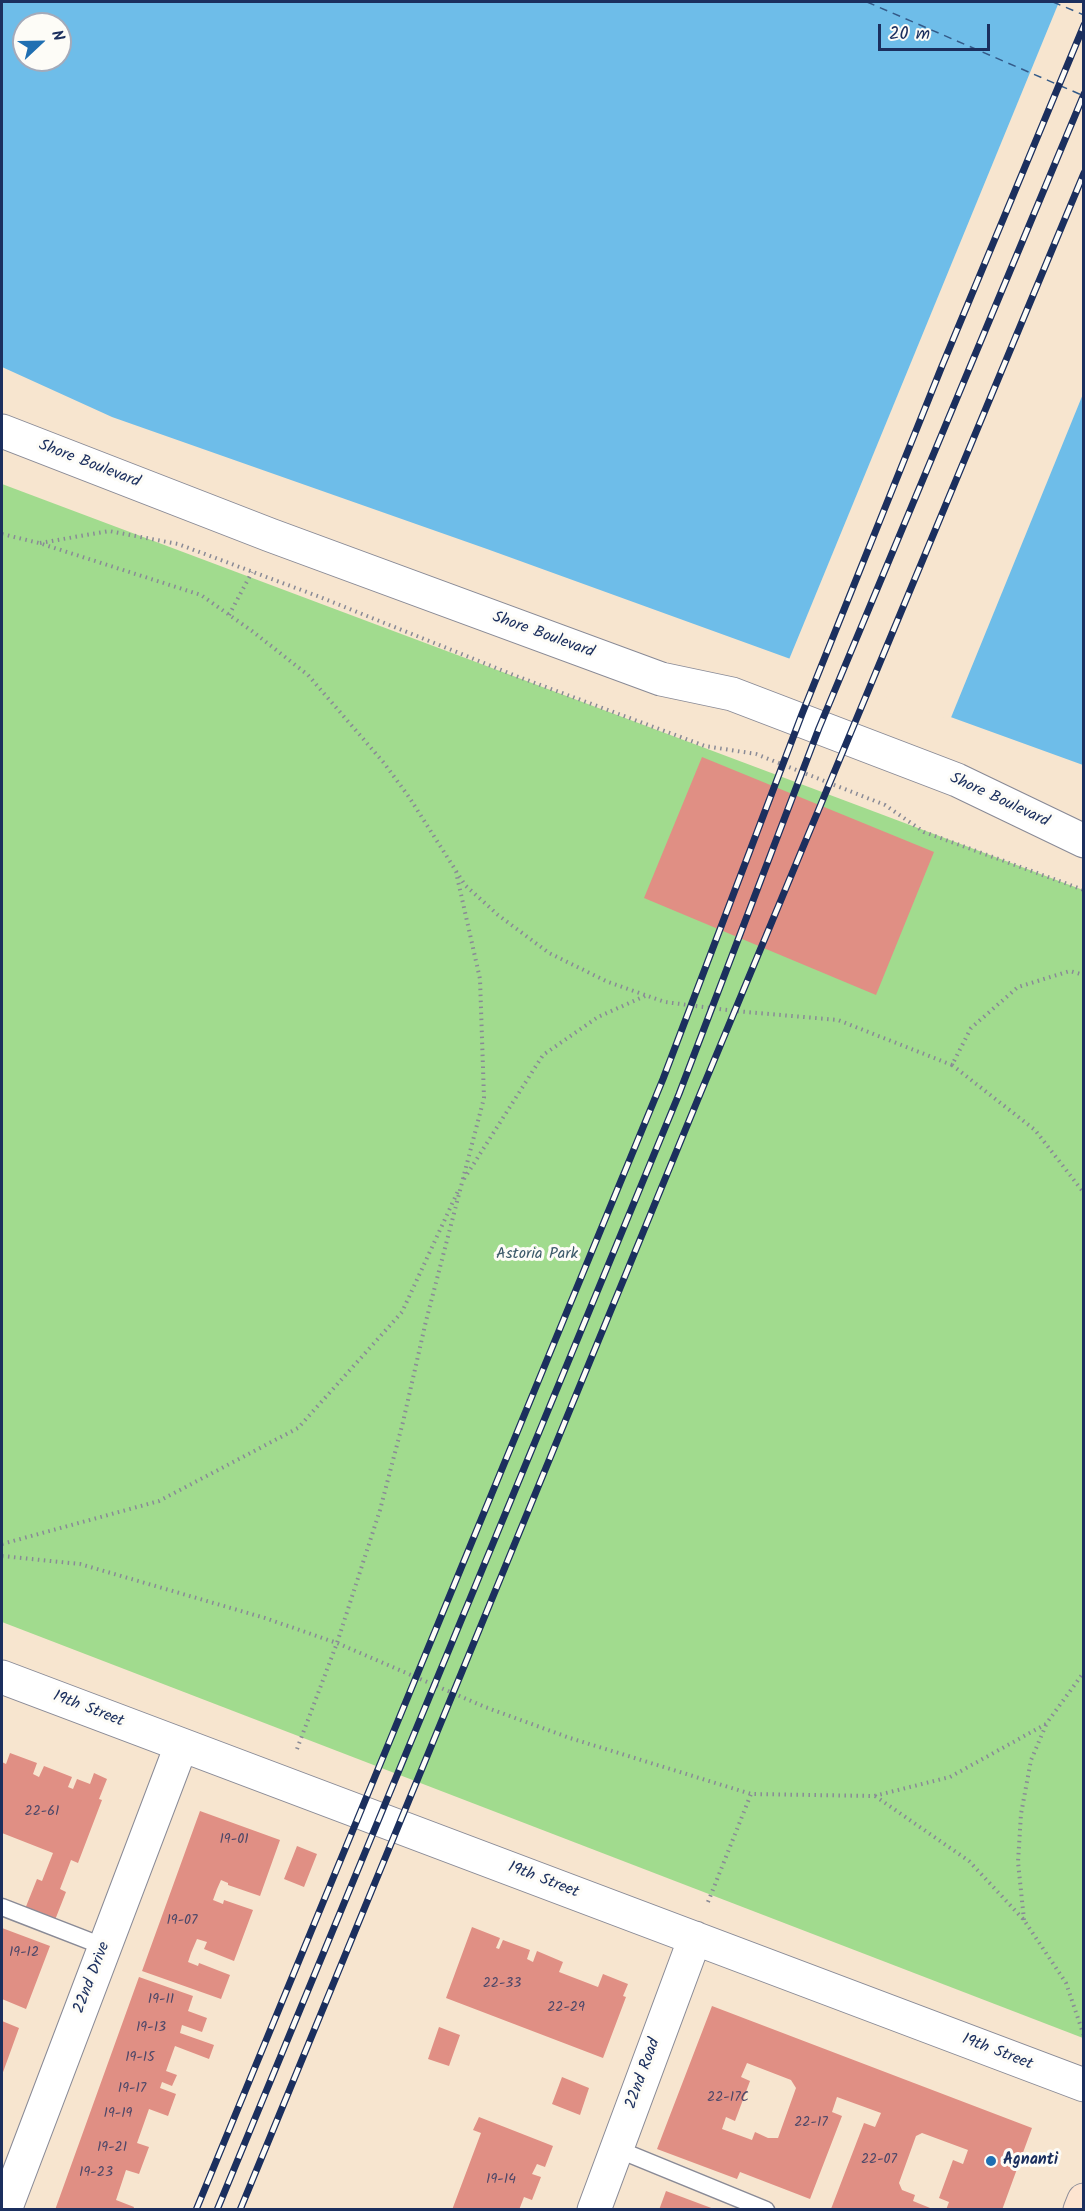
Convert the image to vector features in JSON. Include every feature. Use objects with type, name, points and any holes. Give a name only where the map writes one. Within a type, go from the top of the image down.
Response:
[{"type":"street","name":"Shore Boulevard","points":[[2,431],[270,535],[661,679],[732,694],[764,706],[957,780],[1083,842]]},
{"type":"street","name":"19th Street","points":[[2,1677],[1083,2085]]},
{"type":"street","name":"22nd Drive","points":[[4,2208],[182,1746]]},
{"type":"street","name":"22nd Road","points":[[594,2210],[695,1938]]},
{"type":"street","points":[[1080,2210],[1083,2200]]},
{"type":"lane","points":[[2,1907],[105,1947]]},
{"type":"lane","points":[[616,2149],[766,2210]]},
{"type":"path","points":[[39,543],[109,531],[178,544],[516,676],[705,746],[756,754],[885,805],[924,832],[1083,890]]},
{"type":"path","points":[[2,534],[39,543],[201,595],[308,675],[384,763],[409,796],[465,885],[498,915],[549,953],[608,981],[665,1002],[723,1010],[838,1020],[952,1065],[1035,1130],[1083,1192]]},
{"type":"path","points":[[229,615],[252,572]]},
{"type":"path","points":[[295,1753],[337,1643],[380,1510],[484,1098],[480,980],[455,868]]},
{"type":"path","points":[[952,1065],[971,1028],[1018,987],[1070,971],[1083,975]]},
{"type":"path","points":[[2,1544],[159,1501],[298,1428],[402,1312],[462,1183],[543,1055],[598,1017],[646,995]]},
{"type":"path","points":[[2,1556],[80,1564],[265,1617],[337,1643],[485,1707],[570,1738],[751,1794],[874,1796],[950,1777],[1046,1724]]},
{"type":"path","points":[[1024,1920],[1018,1862],[1021,1814],[1031,1760],[1046,1724],[1083,1672]]},
{"type":"path","points":[[708,1902],[751,1794]]},
{"type":"path","points":[[874,1796],[969,1861],[1024,1920],[1066,1983],[1083,2036]]},
{"type":"green space","name":"Astoria Park","points":[[2,484],[1083,890],[1083,2038],[2,1622]]},
{"type":"water","points":[[2,2],[1083,2],[1083,765],[487,549],[112,417],[2,367]]},
{"type":"pier","points":[[1059,2],[1083,2],[1083,394],[950,720],[788,662]]},
{"type":"building","points":[[702,757],[934,852],[876,995],[644,898]]},
{"type":"building","points":[[10,1753],[37,1763],[33,1774],[39,1777],[44,1766],[72,1777],[68,1787],[73,1789],[77,1779],[90,1784],[94,1773],[107,1779],[99,1799],[102,1800],[78,1863],[71,1860],[60,1889],[66,1892],[55,1920],[25,1909],[37,1879],[42,1881],[53,1853],[2,1833],[2,1762],[6,1764]]},
{"type":"building","points":[[200,1811],[280,1840],[260,1896],[228,1885],[221,1880],[217,1889],[213,1900],[223,1904],[224,1900],[253,1910],[234,1961],[204,1949],[207,1942],[197,1939],[191,1953],[188,1962],[198,1966],[199,1963],[230,1975],[221,1999],[142,1971]]},
{"type":"building","points":[[297,1846],[317,1854],[304,1887],[284,1879]]},
{"type":"building","points":[[472,1927],[500,1938],[496,1948],[499,1949],[503,1940],[530,1950],[527,1959],[533,1962],[537,1951],[563,1962],[559,1972],[598,1987],[603,1974],[628,1984],[623,1996],[626,1997],[603,2058],[446,1998]]},
{"type":"building","points":[[2,1928],[50,1946],[26,2009],[2,1999]]},
{"type":"building","points":[[139,1977],[193,1996],[188,2011],[207,2018],[202,2032],[182,2025],[180,2033],[214,2045],[209,2059],[175,2046],[166,2071],[177,2075],[172,2086],[162,2082],[160,2088],[176,2094],[168,2116],[149,2109],[137,2143],[149,2147],[139,2174],[126,2170],[116,2200],[134,2207],[133,2210],[55,2210]]},
{"type":"building","points":[[712,2006],[1032,2128],[1002,2210],[946,2210],[949,2202],[939,2198],[953,2160],[963,2164],[968,2150],[922,2133],[916,2136],[899,2183],[902,2190],[915,2195],[913,2201],[935,2210],[831,2209],[864,2123],[875,2127],[881,2113],[837,2097],[832,2112],[842,2116],[810,2199],[740,2172],[737,2179],[657,2149]],"holes":[[[747,2063],[791,2080],[796,2088],[778,2138],[768,2138],[755,2132],[752,2140],[722,2129],[726,2117],[735,2121],[750,2081],[741,2077]]]},
{"type":"building","points":[[2,2021],[19,2028],[2,2075]]},
{"type":"building","points":[[439,2027],[460,2035],[449,2066],[428,2059]]},
{"type":"building","points":[[562,2077],[589,2088],[580,2115],[552,2104]]},
{"type":"building","points":[[479,2117],[553,2146],[545,2167],[537,2164],[532,2174],[541,2177],[532,2200],[524,2197],[519,2210],[452,2210],[481,2133],[473,2130]]},
{"type":"building","points":[[666,2191],[714,2209],[714,2210],[659,2210]]},
{"type":"ferry route","points":[[867,2],[1084,96]]},
{"type":"ferry route","points":[[1053,2],[1084,15]]},
{"type":"railway","points":[[196,2210],[663,1079],[802,714],[942,366],[1084,25]]},
{"type":"railway","points":[[217,2210],[679,1094],[819,728],[1084,94]]},
{"type":"railway","points":[[240,2210],[698,1099],[1084,173]]},
{"type":"place","name":"Agnanti","points":[[991,2161]]}]
